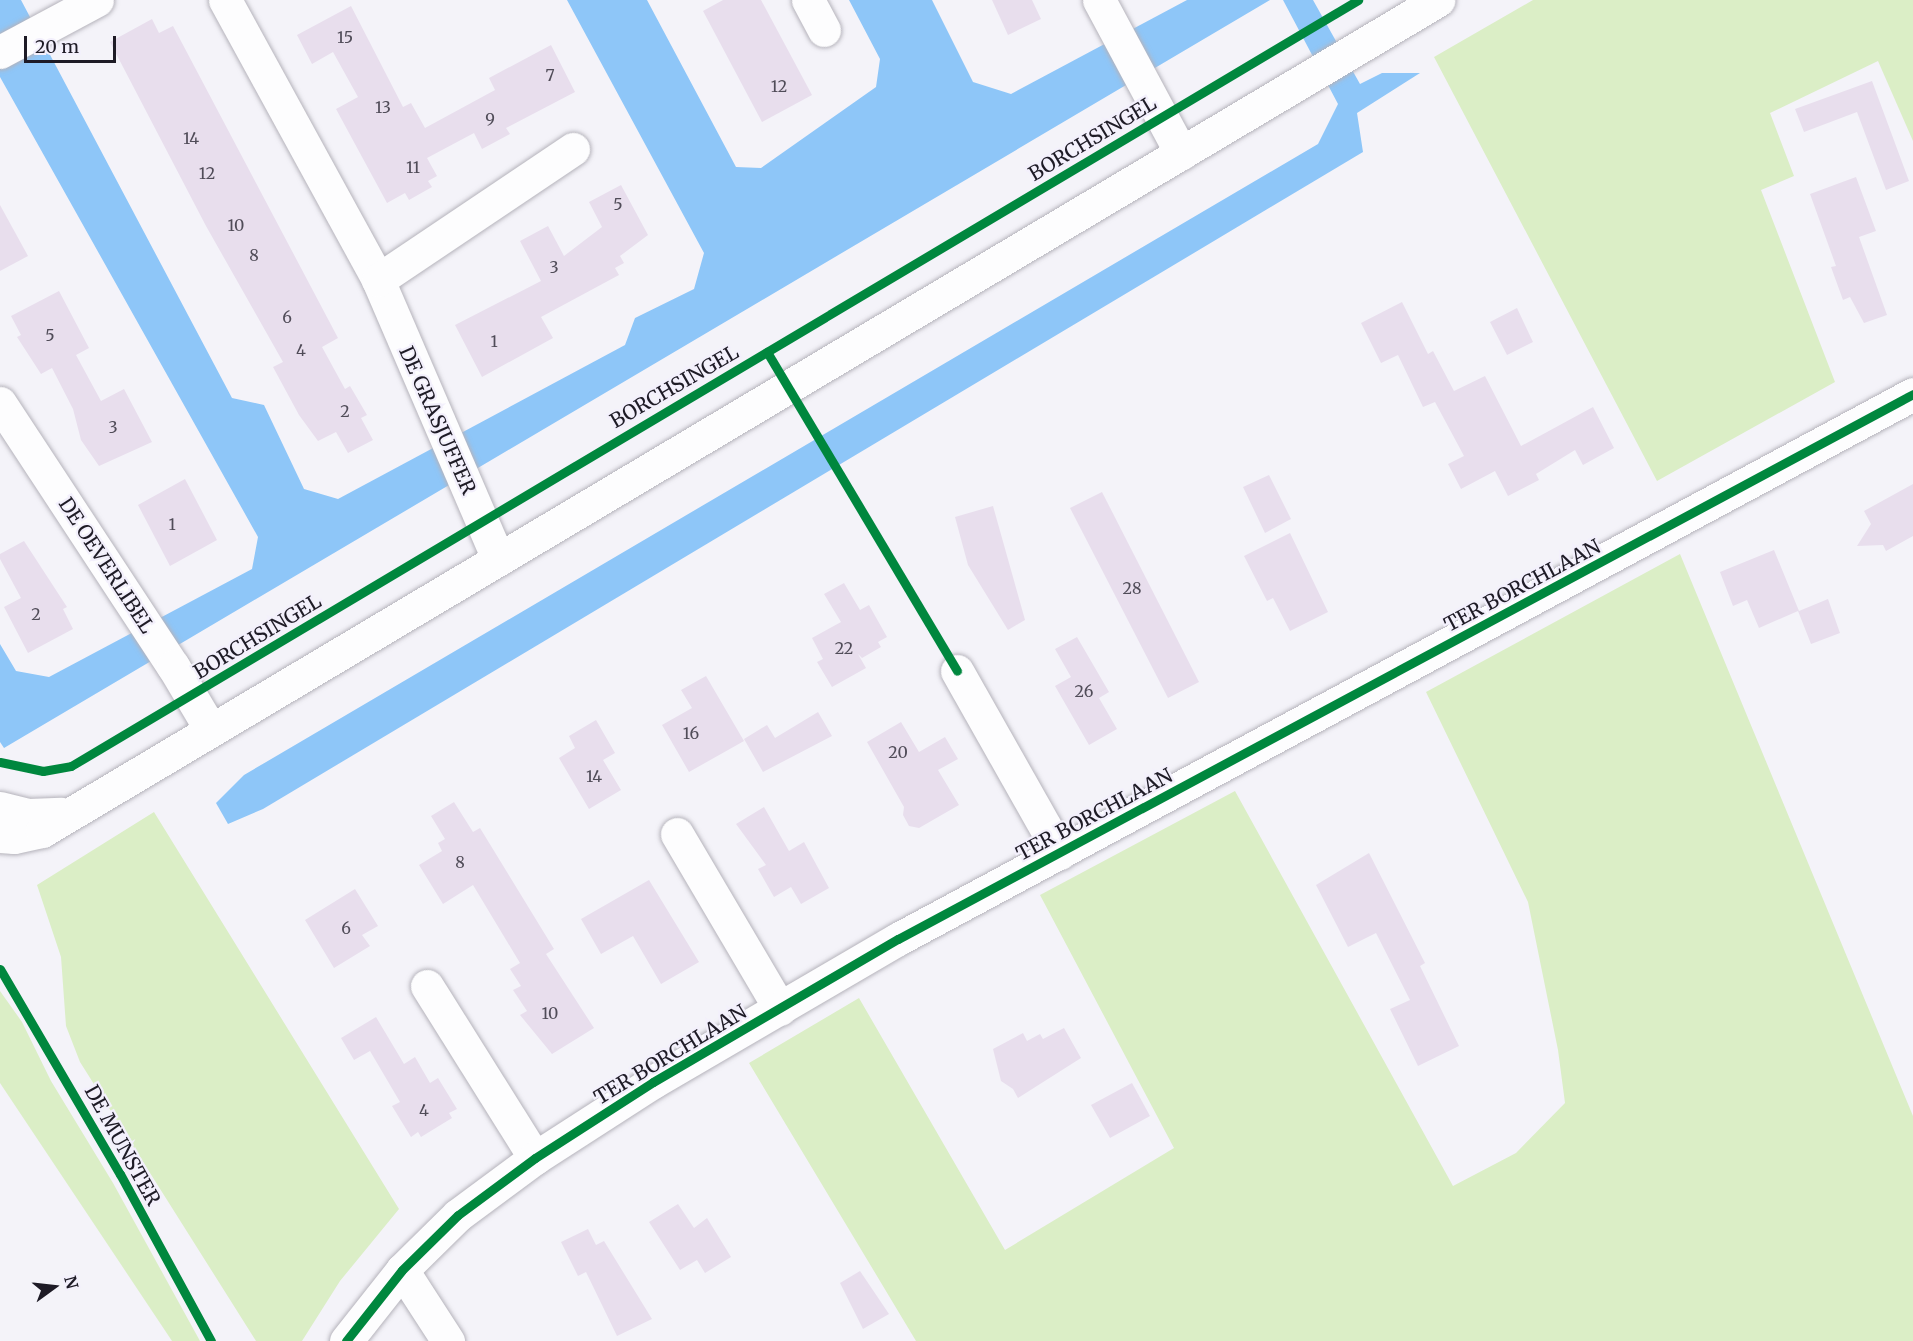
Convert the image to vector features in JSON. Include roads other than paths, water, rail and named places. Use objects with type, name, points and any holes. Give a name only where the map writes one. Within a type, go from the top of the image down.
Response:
[{"type":"street","points":[[0,52],[97,0]]},
{"type":"street","points":[[808,0],[824,30]]},
{"type":"street","points":[[0,836],[14,837],[42,831],[1438,0]]},
{"type":"street","name":"DE GRASJUFFER","points":[[239,5],[378,280],[438,427],[468,488],[498,559]]},
{"type":"street","points":[[1105,12],[1181,153]]},
{"type":"street","points":[[378,280],[573,149]]},
{"type":"street","name":"TER BORCHLAAN","points":[[346,1341],[402,1270],[458,1215],[535,1158],[653,1082],[898,939],[1913,394]]},
{"type":"street","name":"DE OEVERLIBEL","points":[[0,403],[173,666],[211,730]]},
{"type":"street","name":"TER BORCHLAAN","points":[[957,671],[1060,853]]},
{"type":"street","points":[[0,808],[28,815],[72,813]]},
{"type":"street","points":[[677,834],[780,1009]]},
{"type":"street","points":[[427,987],[535,1158]]},
{"type":"street","points":[[402,1270],[448,1341]]},
{"type":"water","points":[[0,0],[21,0],[232,398],[264,405],[304,489],[338,499],[625,345],[635,318],[694,289],[704,253],[567,0],[647,0],[736,167],[761,168],[876,87],[880,59],[849,0],[932,0],[973,82],[1011,94],[1187,0],[1270,0],[4,748],[0,742],[0,644],[16,671],[49,677],[252,569],[258,537],[0,77]]},
{"type":"water","points":[[1283,0],[1313,0],[1360,84],[1382,73],[1420,73],[1357,113],[1363,152],[263,809],[228,824],[216,803],[244,775],[1318,144],[1338,104]]}]
